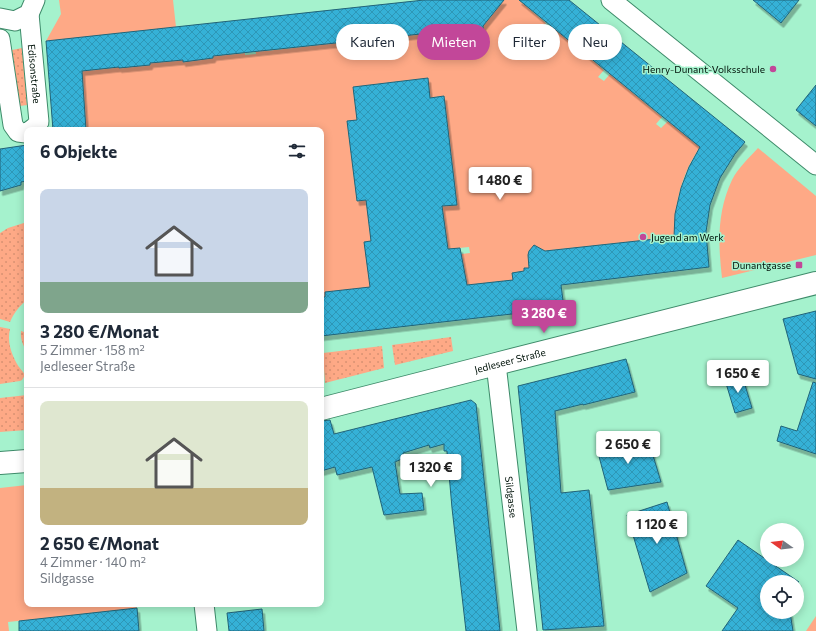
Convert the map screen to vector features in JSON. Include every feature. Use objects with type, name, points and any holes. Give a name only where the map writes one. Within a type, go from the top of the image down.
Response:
[{"type":"street","points":[[611,0],[816,165]]},
{"type":"street","name":"Edisonstraße","points":[[0,18],[15,22],[32,7]]},
{"type":"street","name":"Edisonstraße","points":[[32,7],[39,122],[35,127]]},
{"type":"street","points":[[0,39],[13,125],[18,132],[24,132]]},
{"type":"street","name":"Jedleseer Straße","points":[[324,408],[816,283]]},
{"type":"street","name":"Sildgasse","points":[[496,364],[526,631]]},
{"type":"street","points":[[0,463],[24,461]]},
{"type":"street","points":[[204,607],[207,631]]},
{"type":"shaded area","points":[[59,0],[173,0],[176,27],[46,41],[61,14]]},
{"type":"shaded area","points":[[504,0],[519,0],[546,23],[498,24],[498,60],[560,60],[560,34],[568,40],[568,60],[592,60],[604,70],[598,77],[604,81],[610,74],[662,117],[656,124],[661,128],[668,121],[700,147],[685,174],[682,183],[676,210],[674,237],[543,251],[529,251],[528,258],[533,268],[524,268],[524,271],[512,273],[513,280],[467,285],[325,292],[324,297],[324,127],[86,127],[83,83],[74,72],[130,67],[129,60],[139,66],[150,65],[150,63],[213,58],[213,56],[245,53],[245,55],[256,54],[255,47],[264,46],[265,51],[318,45],[317,40],[327,39],[328,44],[336,43],[336,60],[409,60],[409,35],[417,34],[417,60],[490,60],[490,24],[485,24]],"holes":[[[427,78],[430,98],[444,96],[457,204],[442,206],[448,249],[469,247],[470,253],[367,265],[364,242],[371,241],[366,200],[357,201],[347,122],[357,120],[353,87]]]},
{"type":"shaded area","points":[[22,48],[27,105],[20,106],[12,50]]},
{"type":"shaded area","points":[[758,148],[816,196],[816,255],[722,278],[719,240],[721,216],[727,192],[737,171]]},
{"type":"shaded area","points":[[24,223],[24,303],[17,310],[10,322],[0,319],[0,233],[8,228]]},
{"type":"shaded area","points":[[0,327],[10,329],[9,342],[11,351],[24,374],[24,377],[20,381],[0,384]]},
{"type":"shaded area","points":[[21,331],[24,332],[24,346],[22,342]]},
{"type":"shaded area","points":[[451,337],[453,351],[395,365],[392,345]]},
{"type":"shaded area","points":[[382,346],[384,368],[325,383],[324,353]]},
{"type":"shaded area","points":[[24,395],[24,430],[0,432],[0,398]]},
{"type":"shaded area","points":[[24,485],[24,607],[137,608],[8,622],[9,631],[0,631],[0,488]]},
{"type":"shaded area","points":[[816,616],[816,631],[806,631]]},
{"type":"building","points":[[424,0],[504,0],[485,24],[417,24],[417,34],[409,35],[409,24],[336,24],[336,43],[213,56],[213,58],[183,62],[183,60],[150,63],[150,65],[82,71],[86,127],[53,127],[46,41]]},
{"type":"building","points":[[519,0],[569,0],[599,24],[568,24],[568,40],[560,33],[560,24],[549,24]]},
{"type":"building","points":[[753,0],[799,0],[781,23]]},
{"type":"building","points":[[622,43],[745,142],[735,154],[720,178],[710,205],[706,232],[709,267],[561,285],[564,308],[324,336],[325,292],[370,287],[364,242],[371,241],[366,200],[357,201],[347,121],[357,120],[353,87],[428,78],[430,98],[444,96],[457,205],[442,206],[448,249],[460,248],[467,285],[513,280],[512,273],[524,271],[524,268],[529,268],[528,255],[529,251],[534,245],[545,251],[674,237],[675,214],[681,188],[689,167],[700,147],[593,60],[622,60]]},
{"type":"building","points":[[816,85],[816,126],[796,110]]},
{"type":"building","points":[[24,145],[24,182],[21,182],[21,185],[0,191],[0,149]]},
{"type":"building","points":[[816,311],[816,379],[798,374],[783,319]]},
{"type":"building","points":[[626,359],[635,392],[555,411],[561,493],[589,490],[604,626],[543,630],[518,386]]},
{"type":"building","points":[[742,375],[752,408],[735,413],[725,380]]},
{"type":"building","points":[[813,382],[816,383],[816,454],[777,441],[781,426],[797,431]]},
{"type":"building","points":[[471,400],[476,404],[500,631],[466,631],[447,451],[444,451],[444,444],[430,448],[429,445],[403,453],[404,458],[395,462],[400,494],[422,493],[424,510],[384,515],[372,467],[337,475],[335,467],[324,470],[324,421],[330,420],[334,434]]},
{"type":"building","points":[[649,442],[661,482],[608,490],[597,449],[620,443]]},
{"type":"building","points":[[667,502],[687,573],[650,592],[627,515]]},
{"type":"building","points":[[738,540],[760,555],[760,567],[777,567],[789,575],[760,575],[760,619],[791,619],[793,631],[722,631],[738,608],[706,586]]},
{"type":"building","points":[[137,608],[139,631],[19,631],[19,621]]},
{"type":"building","points":[[262,609],[264,631],[229,631],[227,613]]},
{"type":"place","name":"Henry-Dunant-Volksschule","points":[[773,69]]},
{"type":"place","name":"Jugend am Werk","points":[[643,237]]},
{"type":"place","name":"Dunantgasse","points":[[799,265]]}]
